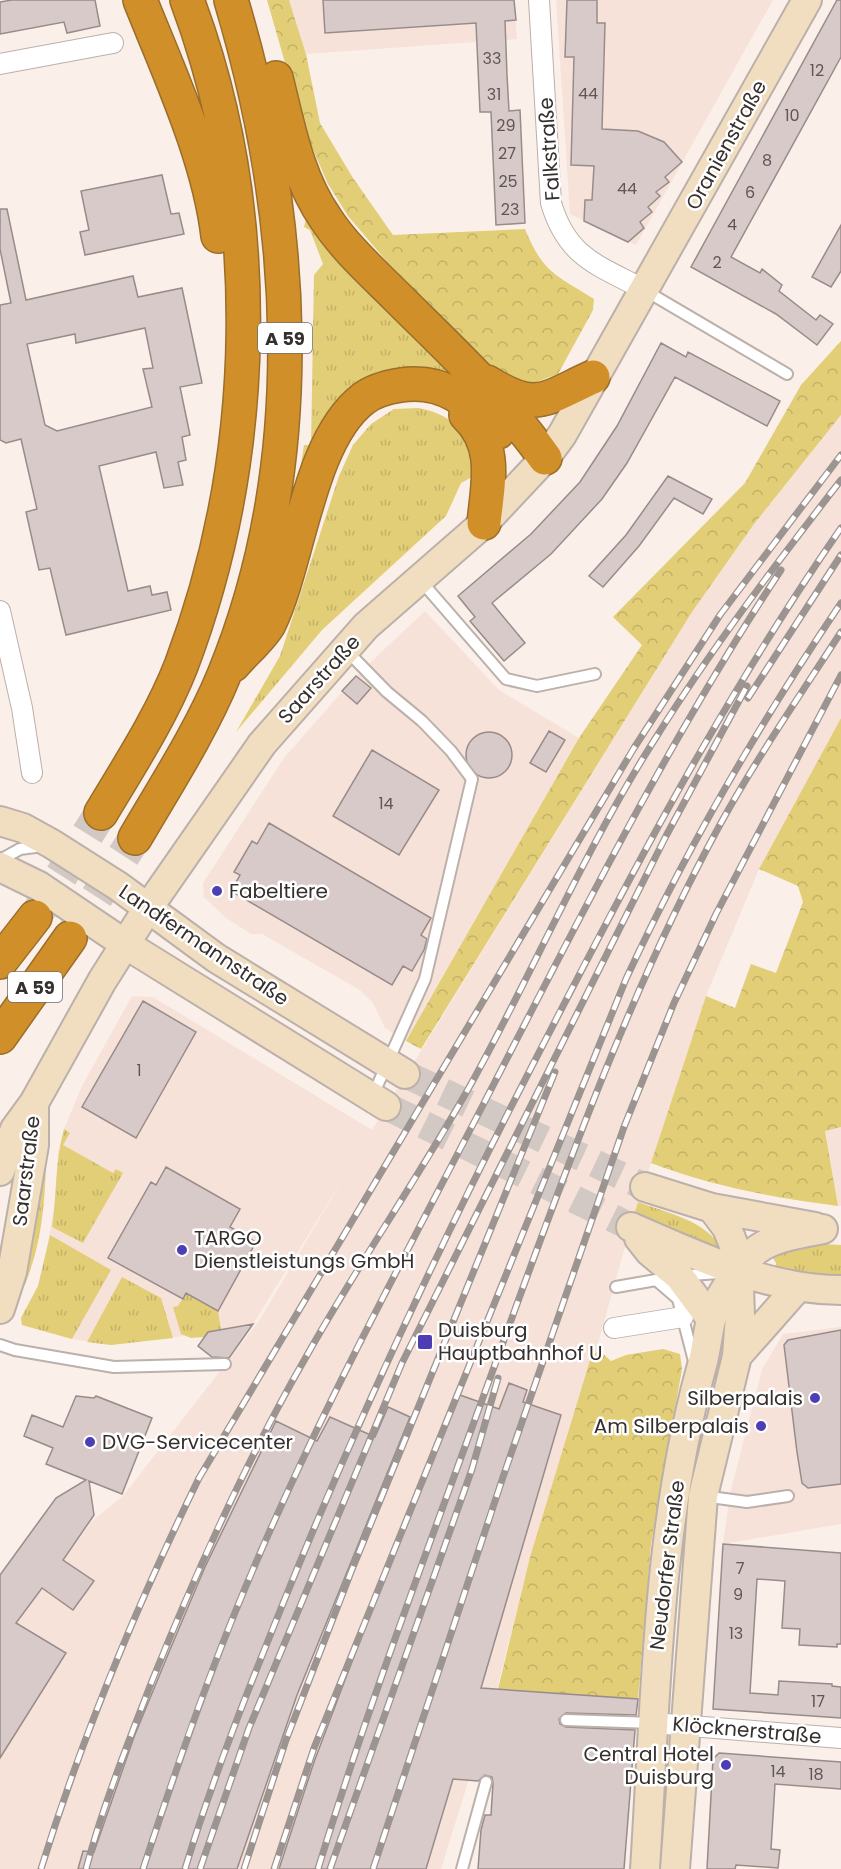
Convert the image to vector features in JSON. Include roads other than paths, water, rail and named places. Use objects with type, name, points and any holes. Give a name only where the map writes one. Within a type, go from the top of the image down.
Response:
[{"type":"highway","points":[[140,0],[208,185],[215,216],[222,295],[242,373]]},
{"type":"highway","name":"A 59","points":[[101,813],[136,755],[180,667],[201,602],[228,505],[242,373],[242,285],[235,203],[218,103],[187,0]]},
{"type":"highway","name":"A 59","points":[[135,838],[182,758],[224,675],[252,590],[266,531],[279,453],[284,385],[285,312],[280,225],[256,86],[231,0]]},
{"type":"highway","points":[[240,0],[268,47],[304,180],[325,219],[358,259],[473,373],[545,458]]},
{"type":"highway","points":[[473,373],[508,395],[522,400],[535,401],[593,377]]},
{"type":"highway","points":[[415,385],[459,408],[484,438],[489,461],[484,523]]},
{"type":"highway","points":[[224,675],[268,625],[319,470],[344,419],[358,403],[373,393],[394,386],[434,386],[460,396],[504,438],[545,458]]},
{"type":"highway","name":"A 59","points":[[0,962],[35,917]]},
{"type":"highway","name":"A 59","points":[[0,1037],[70,938]]},
{"type":"main road","name":"Oranienstraße","points":[[643,289],[702,190],[807,0]]},
{"type":"main road","name":"Saarstraße","points":[[0,1171],[15,1129],[34,1103],[125,944],[262,744],[345,649],[419,578],[484,523],[545,458],[562,435],[643,289]]},
{"type":"main road","name":"Landfermannstraße","points":[[0,821],[23,828],[52,844],[216,958],[396,1069]]},
{"type":"main road","name":"Landfermannstraße","points":[[0,867],[39,886],[125,944],[379,1102]]},
{"type":"main road","name":"Saarstraße","points":[[0,1309],[12,1272],[34,1145],[34,1103]]},
{"type":"main road","points":[[645,1187],[712,1208],[832,1229]]},
{"type":"main road","points":[[712,1208],[728,1228],[734,1242],[739,1272]]},
{"type":"main road","points":[[697,1318],[631,1227],[739,1272],[798,1287],[841,1290]]},
{"type":"main road","name":"Neudorfer Straße","points":[[645,1869],[665,1552],[674,1487],[695,1390],[706,1352],[697,1318],[724,1293],[752,1254],[770,1243],[832,1229]]},
{"type":"main road","name":"Neudorfer Straße","points":[[675,1869],[703,1496],[737,1356],[740,1316],[739,1272]]},
{"type":"main road","name":"Neudorfer Straße","points":[[737,1356],[798,1287]]},
{"type":"street","name":"Falkstraße","points":[[539,0],[551,203],[558,227],[575,250],[614,275],[643,289]]},
{"type":"street","points":[[0,64],[113,43]]},
{"type":"street","points":[[0,611],[22,708],[32,773]]},
{"type":"street","points":[[614,1328],[697,1318]]},
{"type":"street","name":"Klöcknerstraße","points":[[653,1723],[841,1738]]},
{"type":"lane","points":[[643,289],[787,374]]},
{"type":"lane","points":[[419,578],[506,679],[537,686],[595,674]]},
{"type":"lane","points":[[345,649],[387,692],[422,721],[451,751],[472,779],[425,979],[396,1069],[379,1102]]},
{"type":"lane","points":[[0,860],[20,849],[52,844]]},
{"type":"lane","points":[[616,1287],[668,1278],[739,1272]]},
{"type":"lane","points":[[0,1345],[15,1350],[114,1367],[225,1364]]},
{"type":"lane","points":[[703,1496],[747,1502],[788,1496]]},
{"type":"lane","points":[[566,1720],[653,1723]]},
{"type":"lane","points":[[462,1869],[486,1782]]},
{"type":"tunnel","points":[[35,917],[101,813]]},
{"type":"tunnel","points":[[70,938],[135,838]]},
{"type":"tunnel","points":[[405,1074],[645,1187]]},
{"type":"tunnel","points":[[386,1106],[631,1227]]},
{"type":"railway","points":[[41,1869],[112,1670],[199,1478],[634,748],[720,615],[841,455]]},
{"type":"railway","points":[[86,1869],[116,1774],[169,1639],[223,1516],[284,1396],[346,1288],[431,1153],[471,1084],[583,866],[655,739],[721,640],[841,480]]},
{"type":"railway","points":[[185,1869],[232,1734],[310,1538],[392,1352],[450,1230],[548,1034],[666,813],[750,668],[841,528]]},
{"type":"railway","points":[[748,698],[841,555]]},
{"type":"railway","points":[[143,1869],[221,1646],[321,1421],[625,833],[700,700],[781,570]]},
{"type":"railway","points":[[274,1869],[314,1748],[626,979],[674,881],[726,786],[841,603]]},
{"type":"railway","points":[[318,1869],[354,1756],[413,1589],[558,1193],[618,1040],[685,892],[722,821],[765,749],[841,632]]},
{"type":"railway","points":[[373,1869],[503,1477],[624,1127],[674,1003],[716,914],[841,675]]},
{"type":"railway","points":[[200,1869],[249,1728],[402,1363],[666,836],[747,686]]},
{"type":"railway","points":[[244,1869],[286,1740],[351,1572],[555,1072]]},
{"type":"railway","points":[[330,1869],[472,1469],[498,1378]]},
{"type":"place","name":"Fabeltiere","points":[[217,891]]},
{"type":"place","name":"TARGO Dienstleistungs GmbH","points":[[182,1250]]},
{"type":"place","name":"Duisburg Hauptbahnhof U","points":[[425,1342]]},
{"type":"place","name":"Silberpalais","points":[[815,1398]]},
{"type":"place","name":"Am Silberpalais","points":[[761,1426]]},
{"type":"place","name":"DVG-Servicecenter","points":[[90,1442]]},
{"type":"place","name":"Central Hotel Duisburg","points":[[726,1765]]}]
